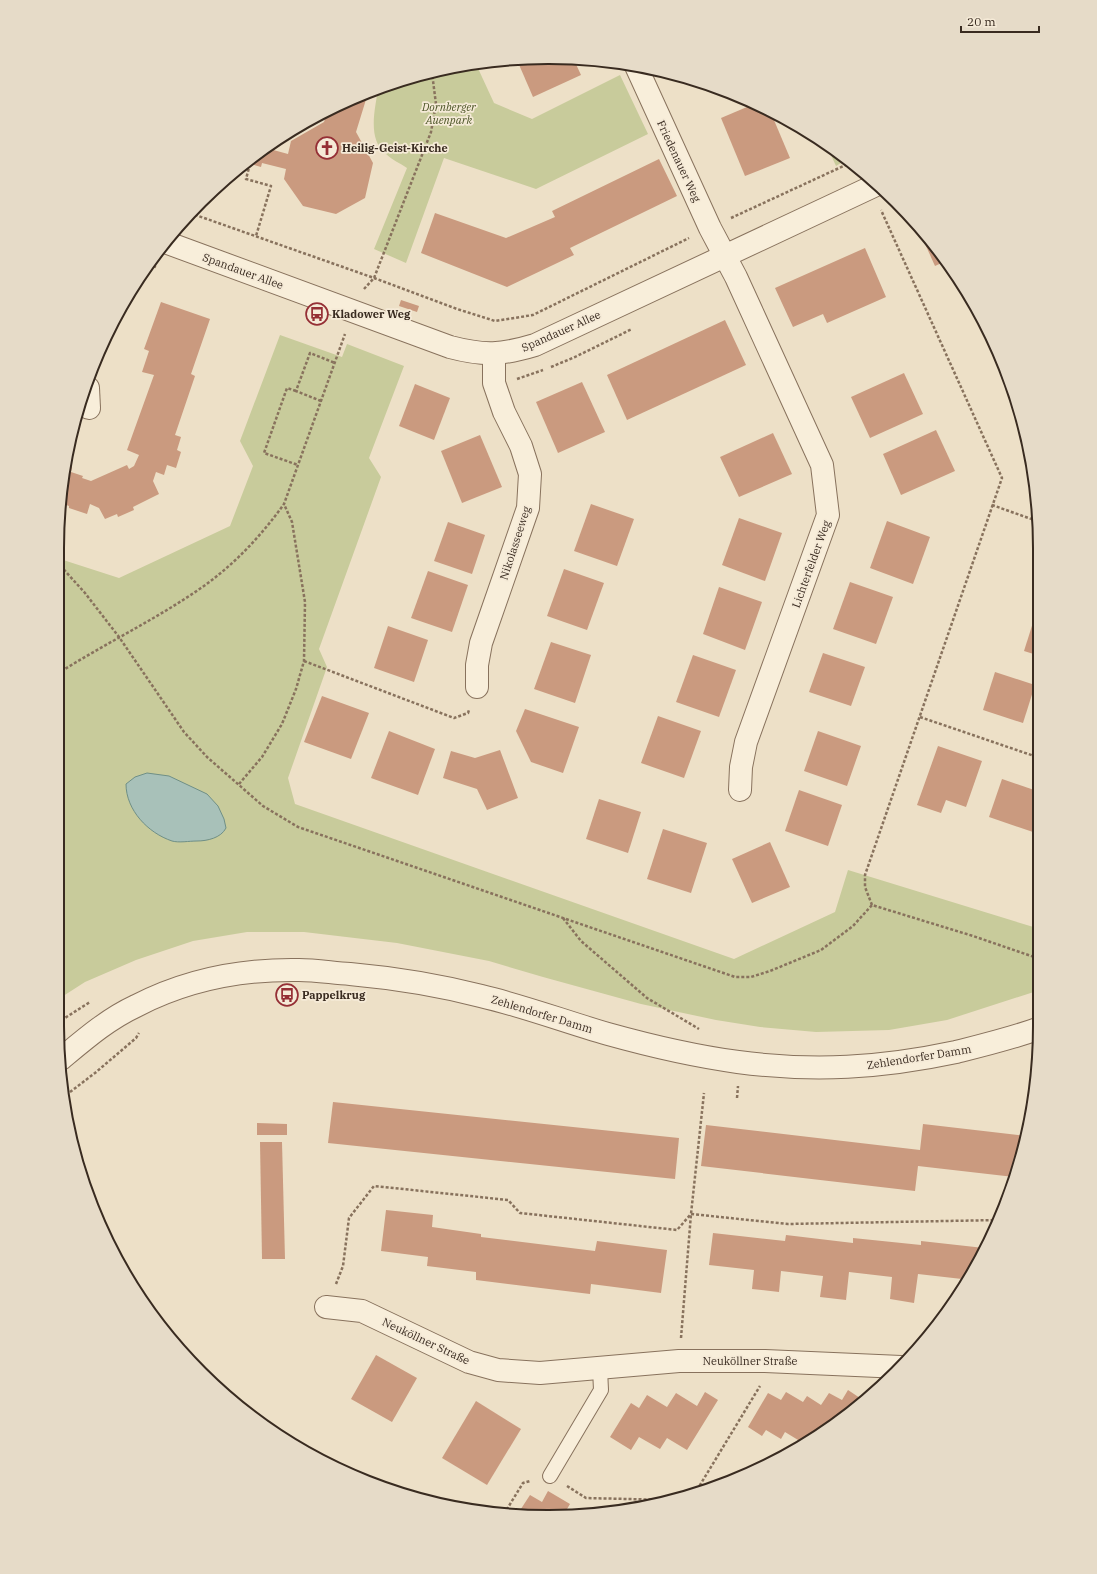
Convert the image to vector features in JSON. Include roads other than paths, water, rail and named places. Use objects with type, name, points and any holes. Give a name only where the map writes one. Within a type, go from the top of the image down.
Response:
[{"type":"street","name":"Friedenauer Weg","points":[[639,72],[710,228],[725,255]]},
{"type":"street","name":"Spandauer Allee","points":[[172,244],[450,347],[472,353],[494,354],[515,351],[535,345],[871,187]]},
{"type":"street","name":"Lichterfelder Weg","points":[[725,255],[822,465],[828,516],[746,742],[741,767],[740,790]]},
{"type":"street","name":"Nikolasseeweg","points":[[477,687],[477,665],[481,643],[528,508],[530,474],[521,446],[504,412],[494,383],[494,354]]},
{"type":"street","name":"Zehlendorfer Damm","points":[[65,1056],[111,1020],[134,1006],[161,994],[192,983],[223,976],[259,971],[300,970],[382,977],[428,985],[482,996],[609,1034],[663,1048],[740,1062],[788,1067],[830,1068],[882,1065],[932,1057],[981,1046],[1033,1030]]},
{"type":"street","name":"Neuköllner Straße","points":[[326,1307],[362,1311],[469,1362],[498,1370],[540,1373],[679,1361],[765,1361],[892,1367]]},
{"type":"lane","points":[[550,1476],[601,1390],[600,1369]]},
{"type":"water","points":[[147,773],[169,776],[207,794],[218,806],[224,819],[226,828],[224,831],[217,837],[209,840],[181,842],[172,841],[163,837],[147,826],[134,811],[130,803],[126,784],[135,777]]},
{"type":"place","name":"Heilig-Geist-Kirche","points":[[327,148]]},
{"type":"place","name":"Kladower Weg","points":[[317,314]]},
{"type":"place","name":"Pappelkrug","points":[[287,995]]},
{"type":"park label","name":"Dornberger Auenpark","points":[[449,113]]}]
